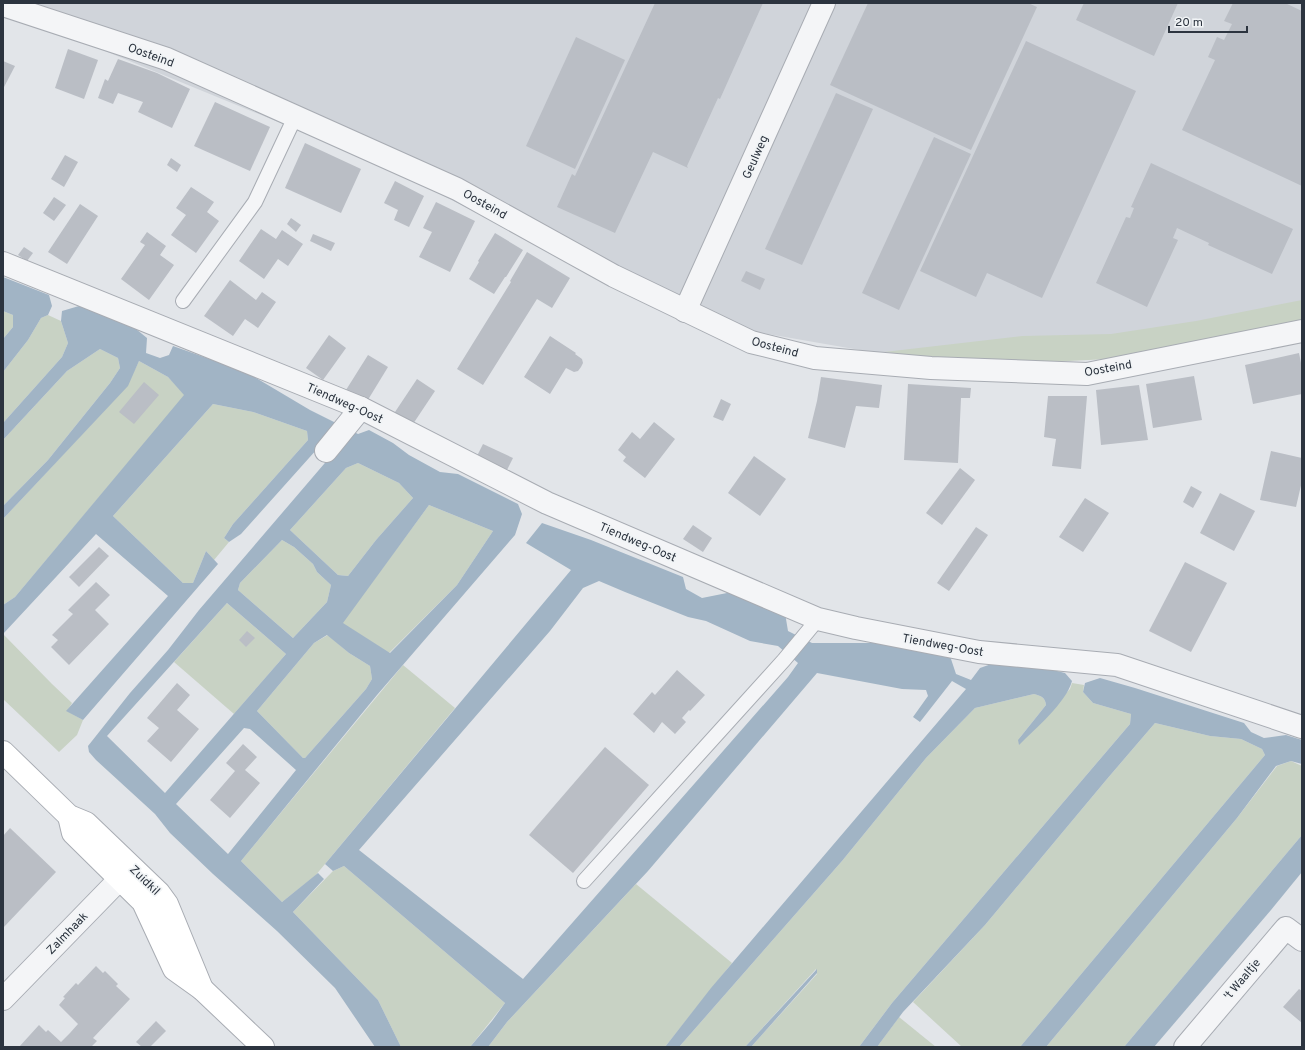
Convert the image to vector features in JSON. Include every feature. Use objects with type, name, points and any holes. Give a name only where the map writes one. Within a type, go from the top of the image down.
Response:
[{"type":"street","name":"Geulweg","points":[[685,311],[824,3]]},
{"type":"street","name":"Oosteind","points":[[3,5],[167,60],[456,189],[614,276],[751,342],[815,358],[931,368],[1086,374],[1302,331]]},
{"type":"street","name":"Tiendweg-Oost","points":[[3,263],[355,416],[815,623],[856,628],[979,652],[1117,665],[1302,727]]},
{"type":"street","points":[[326,451],[355,416]]},
{"type":"street","name":"Zuidkil","points":[[3,752],[69,816],[73,833],[128,875],[143,902],[174,969],[202,989],[263,1047]]},
{"type":"street","name":"Zalmhaak","points":[[3,999],[112,887],[128,875]]},
{"type":"street","name":"'t Waaltje","points":[[1185,1047],[1286,928],[1302,940]]},
{"type":"lane","points":[[183,301],[255,202],[295,117]]},
{"type":"lane","points":[[584,881],[784,660],[815,623]]},
{"type":"shaded area","points":[[3,3],[1302,3],[1302,320],[877,353],[692,321],[378,163],[3,9]]},
{"type":"green space","points":[[1302,300],[1302,323],[1261,328],[1174,349],[1128,358],[1049,362],[937,359],[884,352],[1022,336],[1111,334],[1196,321]]},
{"type":"green space","points":[[3,311],[13,315],[13,327],[3,339]]},
{"type":"green space","points":[[48,315],[61,321],[68,343],[62,357],[3,423],[3,372],[28,340],[41,318]]},
{"type":"green space","points":[[100,349],[118,358],[120,368],[110,383],[48,460],[3,506],[3,440],[67,371]]},
{"type":"green space","points":[[139,361],[168,377],[185,395],[15,597],[3,605],[3,519],[127,386]]},
{"type":"green space","points":[[213,404],[253,412],[307,431],[308,440],[233,524],[224,538],[229,542],[214,560],[206,551],[193,583],[183,583],[113,516]]},
{"type":"green space","points":[[358,463],[399,483],[413,498],[376,540],[348,576],[338,575],[290,530],[346,468]]},
{"type":"green space","points":[[429,505],[493,531],[457,585],[389,653],[342,623]]},
{"type":"green space","points":[[282,540],[294,547],[313,564],[317,572],[331,585],[327,602],[293,638],[238,590],[240,583]]},
{"type":"green space","points":[[227,603],[286,654],[234,714],[174,662]]},
{"type":"green space","points":[[4,635],[72,703],[67,711],[83,720],[77,735],[59,752],[3,699]]},
{"type":"green space","points":[[328,635],[349,653],[370,666],[372,679],[366,689],[305,758],[303,758],[257,711],[314,643]]},
{"type":"green space","points":[[403,665],[455,708],[315,876],[282,902],[241,861]]},
{"type":"green space","points":[[1072,683],[1084,685],[1083,692],[1093,703],[1131,714],[1130,724],[892,1003],[859,1047],[751,1047],[817,974],[816,969],[745,1047],[679,1047],[842,861],[926,758],[975,708],[1034,694],[1042,697],[1045,700],[1046,705],[1018,740],[1070,689]]},
{"type":"green space","points":[[1155,723],[1210,736],[1241,739],[1262,749],[1265,755],[1020,1047],[962,1047],[913,1002],[985,925]]},
{"type":"green space","points":[[1291,761],[1302,766],[1302,835],[1124,1047],[1046,1047],[1237,818],[1277,766]]},
{"type":"green space","points":[[344,866],[505,1003],[470,1047],[401,1047],[378,1000],[293,912],[333,871]]},
{"type":"green space","points":[[636,884],[732,963],[665,1047],[488,1047],[507,1022]]},
{"type":"green space","points":[[899,1017],[936,1047],[877,1047]]},
{"type":"water","points":[[3,277],[49,295],[52,306],[48,315],[41,318],[28,340],[3,372],[3,339],[13,327],[13,315],[3,311]]},
{"type":"water","points":[[79,306],[131,325],[147,338],[146,353],[160,358],[169,355],[173,346],[246,372],[310,410],[358,434],[369,430],[440,472],[458,474],[518,504],[522,514],[515,535],[377,695],[241,861],[282,902],[318,873],[324,879],[293,912],[378,1000],[401,1047],[375,1047],[335,988],[277,931],[170,833],[155,814],[96,760],[89,752],[88,746],[130,693],[168,650],[199,610],[336,450],[326,439],[241,534],[229,542],[224,538],[233,524],[308,440],[307,431],[253,412],[213,404],[113,516],[183,583],[193,583],[206,551],[218,564],[83,720],[66,711],[168,596],[96,534],[3,634],[3,605],[15,597],[184,395],[168,377],[139,361],[128,386],[3,519],[3,506],[48,460],[110,383],[120,368],[118,358],[100,349],[67,371],[3,440],[3,423],[62,357],[68,343],[61,321],[62,311]],"holes":[[[358,463],[399,483],[413,498],[376,540],[348,576],[338,575],[290,530],[346,468]],[[429,505],[493,531],[457,585],[390,653],[343,623]],[[282,540],[294,547],[313,564],[317,572],[331,585],[327,602],[293,638],[238,590],[240,583]],[[227,603],[286,654],[165,793],[107,736]],[[327,635],[349,653],[370,666],[372,679],[366,689],[305,758],[303,758],[257,711],[314,643]],[[244,728],[250,729],[296,770],[228,854],[176,804]]]},
{"type":"water","points":[[542,523],[591,540],[683,577],[686,589],[702,598],[732,592],[785,613],[788,631],[812,643],[876,643],[950,656],[956,674],[971,680],[980,668],[997,662],[1029,664],[1065,673],[1072,681],[1069,689],[1057,707],[1019,745],[1018,740],[1046,705],[1045,700],[1042,697],[1034,694],[975,708],[926,758],[842,861],[679,1047],[665,1047],[711,988],[966,689],[952,681],[920,722],[913,717],[928,696],[926,690],[902,689],[817,673],[648,871],[507,1022],[488,1047],[470,1047],[505,1003],[344,866],[333,871],[325,864],[571,570],[526,543]],"holes":[[[599,581],[688,617],[706,621],[750,641],[778,646],[798,663],[788,677],[523,979],[359,850],[550,631],[583,588]]]},
{"type":"water","points":[[1100,678],[1244,723],[1251,732],[1264,738],[1286,735],[1302,740],[1302,764],[1291,761],[1276,766],[1237,818],[1046,1047],[1020,1047],[1265,755],[1262,749],[1241,739],[1210,736],[1155,723],[985,925],[903,1012],[877,1047],[859,1047],[892,1003],[1130,724],[1131,714],[1093,703],[1083,692],[1085,683]]},
{"type":"water","points":[[1302,835],[1302,872],[1271,910],[1154,1047],[1124,1047]]},
{"type":"water","points":[[817,969],[817,973],[751,1047],[745,1047]]},
{"type":"building","points":[[655,3],[763,3],[720,99],[718,98],[687,166],[688,168],[653,152],[615,233],[557,207],[572,174],[575,176]]},
{"type":"building","points":[[868,3],[1028,3],[1037,7],[971,150],[830,85]]},
{"type":"building","points":[[1084,3],[1178,3],[1154,56],[1076,20]]},
{"type":"building","points":[[1233,3],[1285,3],[1302,11],[1302,186],[1182,130],[1215,60],[1208,57],[1217,37],[1224,40],[1232,24],[1224,21]]},
{"type":"building","points":[[576,37],[625,60],[575,169],[526,146]]},
{"type":"building","points":[[1026,41],[1136,91],[1042,298],[987,273],[976,297],[920,271]]},
{"type":"building","points":[[68,49],[98,60],[84,99],[55,88]]},
{"type":"building","points":[[118,59],[157,73],[190,89],[172,128],[138,112],[143,102],[118,93],[113,104],[98,98],[105,79],[108,81]]},
{"type":"building","points":[[3,61],[15,66],[3,89]]},
{"type":"building","points":[[836,93],[873,109],[802,265],[765,249]]},
{"type":"building","points":[[215,102],[270,127],[250,171],[194,146]]},
{"type":"building","points":[[934,137],[971,154],[899,310],[862,293]]},
{"type":"building","points":[[305,143],[361,169],[341,213],[285,188]]},
{"type":"building","points":[[65,155],[78,162],[64,187],[51,179]]},
{"type":"building","points":[[171,158],[181,165],[177,172],[167,165]]},
{"type":"building","points":[[1151,163],[1293,229],[1272,274],[1208,245],[1209,243],[1177,228],[1173,238],[1178,240],[1147,307],[1096,283],[1126,217],[1130,218],[1134,208],[1131,207]]},
{"type":"building","points":[[395,181],[424,196],[409,227],[394,220],[398,210],[384,203]]},
{"type":"building","points":[[191,187],[214,202],[207,212],[219,221],[196,253],[171,235],[186,215],[176,208]]},
{"type":"building","points":[[54,197],[66,205],[54,221],[43,213]]},
{"type":"building","points":[[436,202],[475,221],[450,272],[419,257],[432,232],[423,228]]},
{"type":"building","points":[[80,204],[98,216],[67,264],[48,252]]},
{"type":"building","points":[[291,218],[301,225],[296,232],[287,224]]},
{"type":"building","points":[[261,229],[276,239],[282,230],[303,244],[288,266],[278,259],[264,279],[239,261]]},
{"type":"building","points":[[147,232],[166,246],[160,255],[174,265],[149,300],[121,279],[145,245],[140,242]]},
{"type":"building","points":[[495,233],[523,250],[494,294],[469,279]]},
{"type":"building","points":[[313,234],[335,243],[331,251],[310,241]]},
{"type":"building","points":[[24,247],[33,253],[27,261],[18,255]]},
{"type":"building","points":[[527,252],[570,278],[552,308],[537,299],[483,385],[457,369],[511,282],[510,281]]},
{"type":"building","points":[[746,271],[765,279],[760,290],[741,281]]},
{"type":"building","points":[[230,280],[256,300],[262,292],[276,302],[258,328],[245,319],[233,336],[204,316]]},
{"type":"building","points":[[329,335],[346,348],[323,380],[306,368]]},
{"type":"building","points":[[550,336],[576,353],[575,354],[582,359],[583,363],[578,371],[574,372],[566,368],[550,394],[524,377]]},
{"type":"building","points":[[1299,353],[1302,368],[1302,394],[1253,404],[1245,365]]},
{"type":"building","points":[[368,355],[388,367],[366,403],[346,390]]},
{"type":"building","points":[[1194,376],[1202,420],[1153,428],[1146,384]]},
{"type":"building","points":[[821,377],[882,385],[879,408],[856,406],[845,448],[808,438]]},
{"type":"building","points":[[417,379],[435,391],[411,427],[393,415]]},
{"type":"building","points":[[144,382],[159,395],[134,424],[119,412]]},
{"type":"building","points":[[908,384],[971,388],[970,398],[961,398],[958,463],[904,460]]},
{"type":"building","points":[[1139,385],[1148,440],[1101,445],[1096,390]]},
{"type":"building","points":[[1048,396],[1087,396],[1081,469],[1052,466],[1056,439],[1044,437]]},
{"type":"building","points":[[721,399],[731,404],[723,421],[713,417]]},
{"type":"building","points":[[654,422],[675,439],[645,478],[623,461],[626,457],[618,450],[632,432],[640,439]]},
{"type":"building","points":[[483,444],[513,458],[506,472],[476,458]]},
{"type":"building","points":[[1271,451],[1302,458],[1302,481],[1296,507],[1260,500]]},
{"type":"building","points":[[754,456],[786,479],[760,516],[728,493]]},
{"type":"building","points":[[960,468],[975,480],[942,525],[926,513]]},
{"type":"building","points":[[1191,486],[1202,492],[1193,508],[1183,502]]},
{"type":"building","points":[[1220,493],[1255,511],[1234,551],[1200,533]]},
{"type":"building","points":[[1085,498],[1109,513],[1083,552],[1059,537]]},
{"type":"building","points":[[693,525],[712,538],[703,552],[683,539]]},
{"type":"building","points":[[976,527],[988,535],[949,591],[937,583]]},
{"type":"building","points":[[99,547],[109,556],[79,587],[69,577]]},
{"type":"building","points":[[1185,562],[1227,583],[1191,652],[1149,631]]},
{"type":"building","points":[[96,582],[110,595],[95,610],[109,624],[69,665],[51,647],[58,640],[52,635],[73,614],[68,610]]},
{"type":"building","points":[[247,631],[255,638],[246,647],[239,640]]},
{"type":"building","points":[[677,670],[705,695],[682,718],[686,722],[675,734],[662,722],[654,733],[633,714],[652,692],[655,695]]},
{"type":"building","points":[[177,683],[190,695],[177,710],[199,729],[171,762],[147,741],[159,728],[147,718]]},
{"type":"building","points":[[243,744],[257,757],[245,770],[260,783],[230,818],[210,800],[235,771],[226,763]]},
{"type":"building","points":[[605,747],[649,785],[573,873],[529,835]]},
{"type":"building","points":[[10,828],[56,872],[3,928],[3,836]]},
{"type":"building","points":[[96,966],[103,973],[105,971],[118,984],[116,986],[130,999],[93,1038],[97,1041],[91,1047],[19,1047],[39,1025],[46,1032],[48,1030],[61,1042],[70,1033],[78,1024],[59,1005],[65,998],[63,997],[75,984],[76,983],[78,985]]},
{"type":"building","points":[[1299,989],[1302,991],[1302,1023],[1283,1007]]},
{"type":"building","points":[[156,1021],[166,1031],[150,1047],[142,1047],[136,1042]]}]
